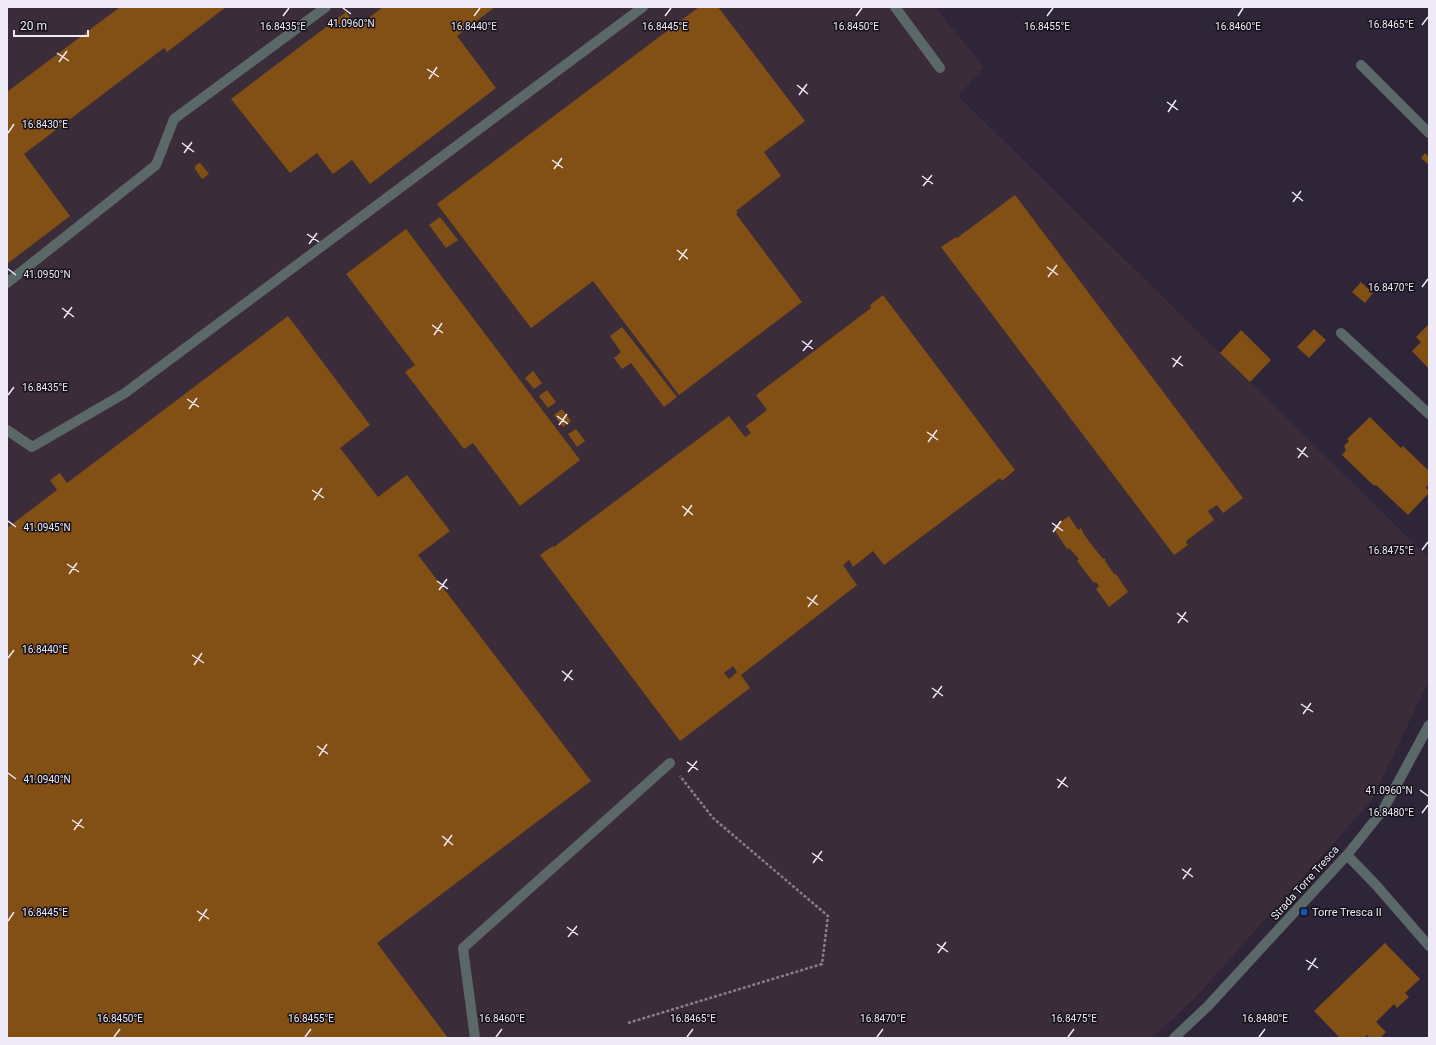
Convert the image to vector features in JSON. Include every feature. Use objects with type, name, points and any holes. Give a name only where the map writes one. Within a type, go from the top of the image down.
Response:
[{"type":"street","points":[[7,283],[156,165],[174,119],[326,7]]},
{"type":"street","points":[[7,430],[32,447],[125,393],[643,7]]},
{"type":"street","points":[[895,7],[940,68]]},
{"type":"street","points":[[1361,65],[1429,133]]},
{"type":"street","points":[[1341,333],[1429,414]]},
{"type":"street","name":"Strada Torre Tresca","points":[[1174,1038],[1208,1006],[1347,855],[1383,810],[1426,740],[1429,725]]},
{"type":"street","points":[[475,1038],[463,948],[670,763]]},
{"type":"street","points":[[1347,855],[1376,885],[1429,946]]},
{"type":"path","points":[[628,1023],[822,964],[828,916],[713,818],[670,763]]},
{"type":"shaded area","points":[[7,7],[935,7],[984,67],[958,96],[1429,558],[1429,681],[1371,801],[1194,999],[1152,1038],[7,1038]]},
{"type":"building","points":[[120,7],[226,7],[167,52],[164,48],[24,154],[70,216],[7,264],[7,92]]},
{"type":"building","points":[[383,7],[495,7],[457,36],[496,88],[370,184],[352,160],[333,174],[317,153],[290,173],[231,99],[346,12],[357,27]]},
{"type":"building","points":[[699,7],[718,7],[805,121],[764,152],[781,176],[736,211],[738,213],[736,214],[802,302],[679,395],[593,281],[531,328],[437,204]]},
{"type":"building","points":[[1425,153],[1429,157],[1429,165],[1421,158]]},
{"type":"building","points":[[199,163],[209,174],[202,179],[195,169],[195,166]]},
{"type":"building","points":[[1015,195],[1243,498],[1223,513],[1217,505],[1208,511],[1214,520],[1186,541],[1188,545],[1174,555],[941,247],[956,237],[957,238]]},
{"type":"building","points":[[440,217],[458,240],[446,248],[429,225]]},
{"type":"building","points":[[406,229],[580,460],[520,506],[473,443],[464,449],[405,372],[415,365],[346,274]]},
{"type":"building","points":[[1361,282],[1373,293],[1365,303],[1352,292]]},
{"type":"building","points":[[883,295],[1015,470],[1002,481],[1000,478],[884,565],[873,551],[853,567],[849,560],[843,565],[857,585],[741,675],[750,688],[680,741],[540,555],[553,546],[554,547],[729,416],[745,437],[751,433],[746,426],[767,410],[756,395],[871,308],[870,305]],"holes":[[[733,666],[737,672],[729,679],[724,673]]]},
{"type":"building","points":[[288,316],[370,425],[340,448],[378,497],[407,475],[450,531],[418,555],[591,781],[377,943],[448,1038],[7,1038],[7,528],[57,490],[50,480],[60,473],[67,483]]},
{"type":"building","points":[[1429,324],[1429,369],[1412,351],[1421,342],[1416,337]]},
{"type":"building","points":[[622,327],[677,397],[664,407],[631,363],[622,369],[614,358],[621,352],[610,336]]},
{"type":"building","points":[[1314,329],[1326,340],[1309,358],[1297,347]]},
{"type":"building","points":[[1241,330],[1271,360],[1250,382],[1220,353]]},
{"type":"building","points":[[533,371],[542,383],[534,389],[525,378]]},
{"type":"building","points":[[547,390],[556,402],[548,408],[539,396]]},
{"type":"building","points":[[562,409],[571,421],[563,427],[554,415]]},
{"type":"building","points":[[1370,417],[1401,448],[1403,446],[1429,471],[1429,484],[1426,488],[1429,493],[1408,515],[1376,485],[1375,486],[1371,483],[1342,455],[1346,450],[1344,446],[1349,441],[1347,439]]},
{"type":"building","points":[[576,429],[585,441],[577,447],[568,434]]},
{"type":"building","points":[[1069,516],[1078,530],[1081,528],[1095,549],[1103,559],[1104,558],[1106,560],[1105,561],[1128,592],[1109,607],[1096,589],[1099,586],[1096,582],[1094,583],[1077,561],[1079,559],[1069,548],[1067,549],[1053,528]]},
{"type":"building","points":[[1385,943],[1420,979],[1405,993],[1409,997],[1397,1008],[1394,1004],[1376,1022],[1386,1032],[1380,1038],[1370,1038],[1367,1035],[1365,1038],[1340,1038],[1314,1011]]},
{"type":"place","name":"Torre Tresca II","points":[[1304,912]]}]
